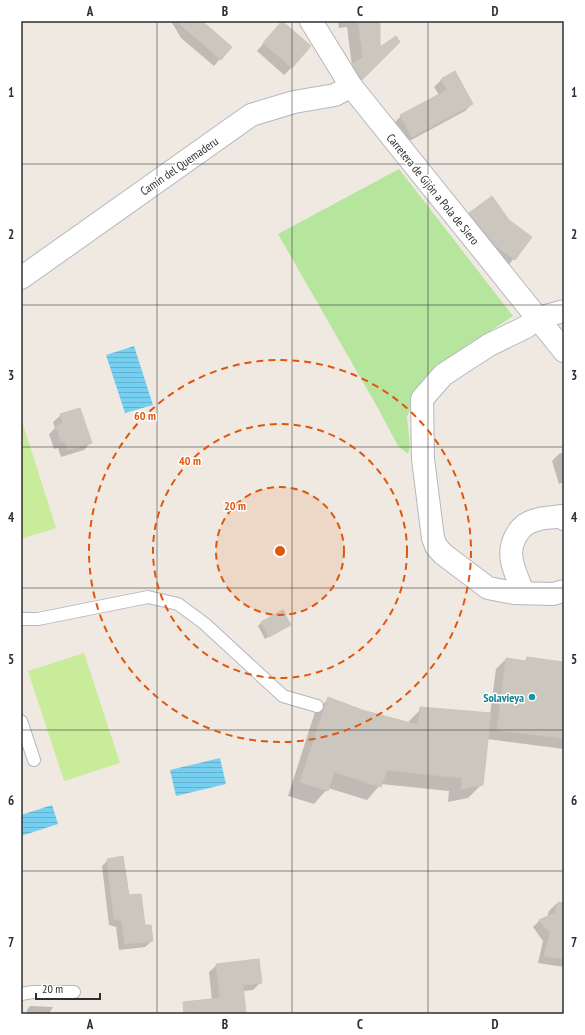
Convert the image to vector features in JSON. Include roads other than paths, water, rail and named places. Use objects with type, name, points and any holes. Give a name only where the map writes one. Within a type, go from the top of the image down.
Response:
[{"type":"street","name":"Carretera de Gijón a Pola de Siero","points":[[312,21],[351,86],[564,351]]},
{"type":"street","name":"Camín del Quemaderu","points":[[21,278],[251,115],[294,102],[335,95],[351,86]]},
{"type":"street","points":[[564,311],[538,318],[526,327],[489,345],[443,375],[422,399],[423,459],[433,538],[436,546],[443,554],[488,588],[523,593],[553,594],[564,590]]},
{"type":"street","points":[[523,593],[513,565],[510,549],[514,539],[521,527],[536,520],[561,516],[564,519]]},
{"type":"lane","points":[[21,619],[38,619],[148,597],[178,604],[205,624],[283,696],[317,706]]},
{"type":"lane","points":[[21,721],[34,760]]},
{"type":"lane","points":[[21,994],[33,992],[74,992]]},
{"type":"water","points":[[134,346],[153,405],[125,413],[106,355]]},
{"type":"water","points":[[220,758],[226,784],[176,796],[170,770]]},
{"type":"water","points":[[52,805],[58,824],[21,836],[21,815]]},
{"type":"place","name":"Solavieya","points":[[532,697]]}]
